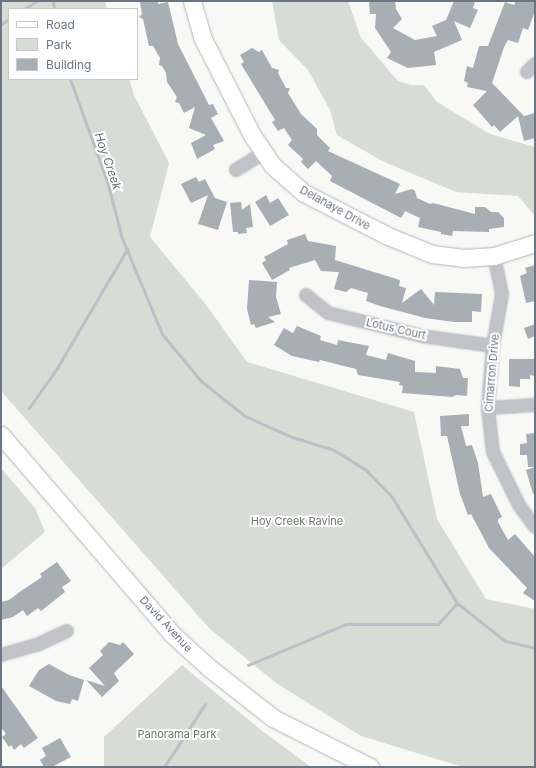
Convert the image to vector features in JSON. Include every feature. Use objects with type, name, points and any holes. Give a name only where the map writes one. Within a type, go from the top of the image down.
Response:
[{"type":"main road","name":"Delahaye Drive","points":[[192,1],[202,36],[263,153],[280,173],[304,193],[405,244],[446,256],[494,256],[535,243]]},
{"type":"main road","name":"David Avenue","points":[[1,435],[172,634],[208,667],[273,718],[370,767]]},
{"type":"street","points":[[236,170],[263,153]]},
{"type":"street","name":"Cimarron Drive","points":[[494,256],[502,294],[493,346],[488,408],[493,452],[519,505],[535,527]]},
{"type":"street","name":"Lotus Court","points":[[306,295],[328,313],[422,336],[493,346]]},
{"type":"street","points":[[488,408],[535,405]]},
{"type":"street","points":[[1,655],[37,645],[67,631]]},
{"type":"green space","name":"Hoy Creek Ravine","points":[[1,1],[105,1],[107,8],[8,8],[8,80],[129,80],[134,95],[169,163],[150,237],[207,306],[247,362],[414,412],[437,519],[486,599],[535,609],[535,767],[463,767],[361,736],[276,683],[209,628],[1,391]]},
{"type":"green space","points":[[272,1],[348,1],[361,38],[398,81],[411,85],[424,85],[437,102],[490,134],[535,147],[535,216],[518,196],[456,192],[382,161],[337,135],[330,110],[308,70],[279,40]]},
{"type":"green space","points":[[1,468],[35,508],[45,532],[1,569]]},
{"type":"green space","name":"Panorama Park","points":[[182,665],[261,730],[311,767],[104,767],[104,737]]},
{"type":"building","points":[[158,1],[158,4],[168,2],[178,44],[209,105],[213,104],[218,114],[211,118],[224,141],[213,145],[215,149],[197,159],[191,143],[206,135],[189,128],[195,107],[184,113],[179,103],[175,102],[177,97],[167,82],[166,73],[162,66],[159,65],[160,58],[153,46],[149,46],[143,19],[139,17],[142,14],[140,2]]},
{"type":"building","points":[[369,1],[395,1],[396,9],[402,19],[393,28],[415,40],[437,36],[432,26],[446,20],[454,1],[475,1],[473,8],[478,10],[470,28],[454,21],[462,40],[434,52],[436,65],[408,68],[387,58],[391,52],[375,28],[376,14],[370,14]]},
{"type":"building","points":[[516,1],[535,1],[535,11],[528,30],[523,28],[518,43],[508,40],[504,47],[492,83],[524,116],[535,113],[535,138],[524,141],[518,116],[500,132],[494,125],[492,127],[473,105],[487,91],[467,87],[468,83],[464,81],[467,66],[473,68],[479,46],[488,46],[505,2],[514,5]]},
{"type":"building","points":[[252,48],[259,52],[262,50],[272,68],[279,70],[278,73],[286,88],[290,88],[288,93],[301,114],[317,129],[317,135],[330,148],[328,151],[400,184],[395,194],[412,189],[415,191],[417,198],[430,204],[433,203],[475,214],[475,207],[485,207],[491,212],[498,212],[504,218],[504,227],[489,229],[489,232],[453,231],[452,236],[441,234],[441,232],[418,227],[420,218],[405,211],[401,218],[330,181],[332,176],[316,161],[308,169],[301,162],[303,159],[288,145],[292,140],[284,128],[278,131],[272,122],[275,120],[241,64],[244,62],[240,55]]},
{"type":"building","points":[[196,177],[199,182],[205,179],[215,198],[227,202],[218,230],[198,224],[208,195],[191,203],[181,184]]},
{"type":"building","points":[[266,195],[270,203],[278,198],[289,215],[270,226],[255,202]]},
{"type":"building","points":[[241,202],[242,210],[250,204],[253,227],[246,228],[247,233],[238,234],[238,232],[233,232],[230,203]]},
{"type":"building","points":[[305,234],[308,241],[336,246],[335,260],[400,280],[399,286],[406,288],[402,303],[421,289],[434,305],[435,292],[482,294],[481,312],[472,311],[472,322],[454,322],[425,318],[380,306],[366,301],[368,293],[351,288],[346,292],[334,289],[339,272],[321,271],[315,260],[289,268],[290,270],[272,280],[262,263],[266,260],[264,257],[288,244],[287,240]]},
{"type":"building","points":[[535,265],[535,301],[526,303],[520,276],[527,273],[525,268]]},
{"type":"building","points":[[249,280],[277,282],[276,297],[281,314],[268,317],[275,322],[256,328],[254,324],[251,325],[247,309]]},
{"type":"building","points":[[535,324],[535,336],[528,339],[524,328]]},
{"type":"building","points":[[297,326],[321,336],[320,340],[337,345],[338,340],[369,346],[366,355],[386,360],[388,353],[415,361],[415,372],[436,373],[436,366],[460,369],[463,378],[468,378],[467,396],[456,395],[452,397],[402,393],[403,386],[399,385],[400,382],[358,375],[356,369],[320,360],[319,362],[292,356],[274,345],[284,328],[293,333]]},
{"type":"building","points":[[509,359],[535,359],[535,376],[530,375],[530,379],[520,379],[520,387],[509,386]]},
{"type":"building","points":[[469,414],[469,426],[461,426],[466,446],[472,445],[478,463],[483,497],[491,494],[502,517],[498,519],[498,522],[508,540],[515,534],[535,557],[535,601],[523,593],[527,588],[489,548],[471,514],[468,515],[460,494],[447,436],[441,436],[440,416]]},
{"type":"building","points":[[535,433],[535,467],[528,467],[527,455],[520,455],[520,444],[527,443],[526,434]]},
{"type":"building","points":[[535,467],[535,493],[533,494],[526,470]]},
{"type":"building","points":[[57,562],[71,581],[62,587],[65,592],[41,611],[38,608],[27,616],[23,610],[13,617],[1,620],[1,602],[9,600],[42,577],[40,574]]},
{"type":"building","points":[[109,642],[120,645],[123,642],[134,654],[114,673],[119,681],[102,697],[86,680],[105,686],[89,668],[103,655],[100,651]]},
{"type":"building","points":[[49,664],[69,675],[84,680],[78,701],[72,699],[70,704],[56,701],[29,686],[39,670]]},
{"type":"building","points":[[1,686],[38,738],[24,748],[21,744],[14,750],[11,745],[9,747],[2,737],[6,734],[1,727]]},
{"type":"building","points":[[60,738],[71,757],[52,767],[44,767],[40,760],[46,756],[42,748]]},
{"type":"waterway","points":[[26,8],[37,1]]},
{"type":"waterway","name":"Hoy Creek","points":[[53,1],[54,8]]},
{"type":"waterway","points":[[1,24],[8,20]]},
{"type":"waterway","points":[[70,80],[107,181],[122,238],[162,334],[201,381],[245,416],[292,437],[334,450],[365,469],[392,497],[457,603],[505,641],[535,648]]},
{"type":"waterway","points":[[29,408],[57,368],[127,249]]},
{"type":"waterway","points":[[248,665],[346,624],[438,624],[457,603]]},
{"type":"waterway","points":[[164,767],[205,704]]}]
